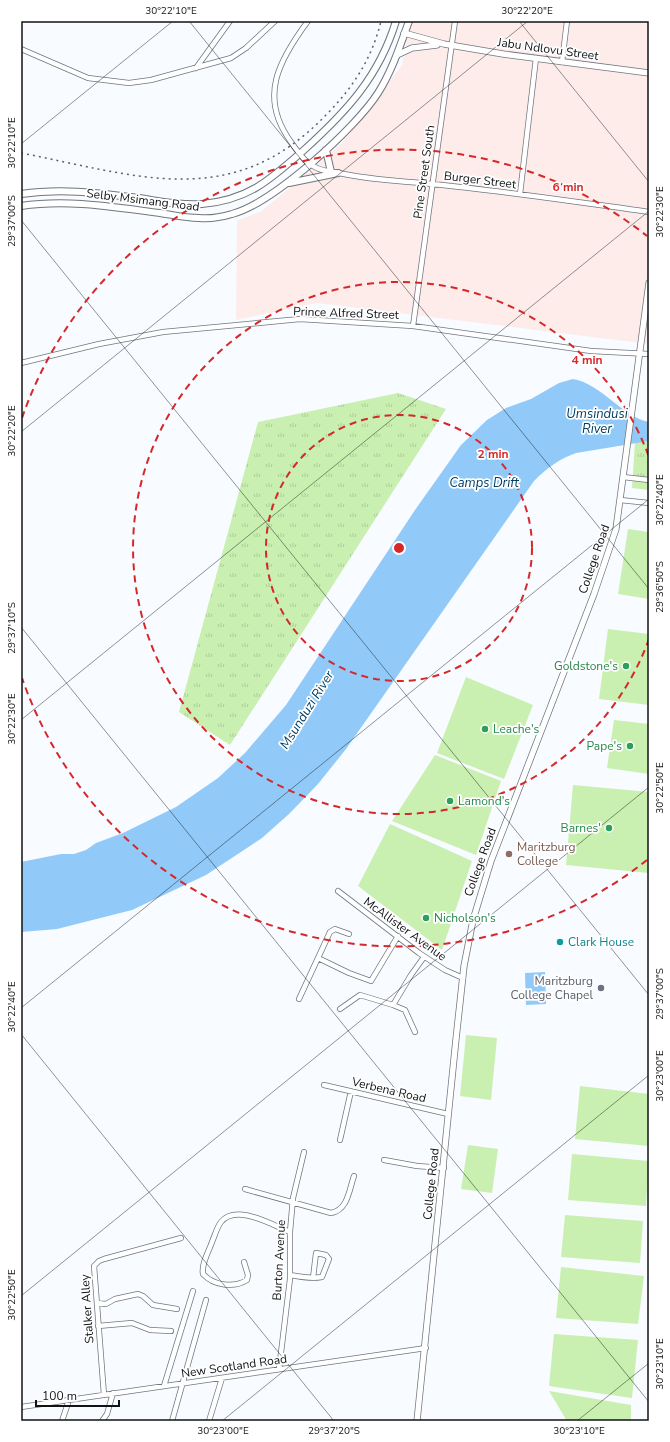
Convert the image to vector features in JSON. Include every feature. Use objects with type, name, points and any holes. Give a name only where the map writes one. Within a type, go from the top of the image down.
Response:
[{"type":"main road","name":"Selby Msimang Road","points":[[21,194],[64,190],[187,204],[217,202],[232,199],[254,190],[280,172],[335,122],[360,93],[386,49],[396,21]]},
{"type":"main road","name":"Selby Msimang Road","points":[[21,206],[49,203],[76,204],[199,218],[210,218],[233,214],[244,210],[283,185],[310,164],[326,150],[361,114],[377,95],[397,55],[409,21]]},
{"type":"main road","points":[[326,150],[331,172]]},
{"type":"main road","points":[[283,185],[338,173]]},
{"type":"street","points":[[196,68],[230,21]]},
{"type":"street","points":[[21,49],[88,78],[130,83],[151,80],[231,58],[254,41],[275,21]]},
{"type":"street","points":[[308,21],[290,45],[280,64],[274,94],[280,125],[299,154],[310,164]]},
{"type":"street","name":"Pine Street South","points":[[413,326],[455,21]]},
{"type":"street","points":[[562,62],[567,21]]},
{"type":"street","name":"Jabu Ndlovu Street","points":[[404,33],[444,44],[562,62],[649,73]]},
{"type":"street","name":"Jabu Ndlovu Street","points":[[397,55],[412,48],[444,44]]},
{"type":"street","points":[[520,194],[536,58]]},
{"type":"street","name":"Burger Street","points":[[310,164],[331,172],[379,180],[432,184],[520,194],[649,212]]},
{"type":"street","name":"College Road","points":[[417,1421],[426,1348],[462,978],[473,920],[483,885],[528,761],[594,594],[616,530],[634,385],[649,283]]},
{"type":"street","name":"Prince Alfred Street","points":[[21,363],[99,344],[163,332],[300,319],[413,326],[591,351],[649,354]]},
{"type":"street","points":[[623,478],[649,480]]},
{"type":"street","points":[[620,500],[649,503]]},
{"type":"street","name":"McAllister Avenue","points":[[338,891],[424,957],[445,970],[462,978]]},
{"type":"street","points":[[299,999],[333,929],[338,929],[349,934]]},
{"type":"street","points":[[318,958],[371,981],[398,936]]},
{"type":"street","points":[[393,1005],[424,957]]},
{"type":"street","points":[[340,1009],[360,995],[393,1005],[405,1010],[415,1032]]},
{"type":"street","name":"Verbena Road","points":[[324,1085],[448,1114]]},
{"type":"street","points":[[340,1140],[351,1091]]},
{"type":"street","name":"Burton Avenue","points":[[279,1369],[290,1275],[292,1203],[304,1152]]},
{"type":"street","points":[[384,1160],[417,1166],[444,1168]]},
{"type":"street","points":[[245,1190],[328,1213],[338,1211],[344,1205],[354,1176]]},
{"type":"street","points":[[244,1262],[248,1275],[247,1280],[242,1284],[219,1284],[212,1282],[203,1274],[204,1264],[220,1222],[227,1216],[243,1214],[290,1232]]},
{"type":"street","name":"Stalker Alley","points":[[104,1395],[94,1266],[99,1260],[181,1238]]},
{"type":"street","points":[[290,1275],[313,1278],[322,1277],[329,1258],[320,1252],[315,1254],[313,1278]]},
{"type":"street","points":[[164,1386],[194,1291]]},
{"type":"street","points":[[97,1303],[106,1304],[115,1299],[138,1294],[143,1296],[153,1305],[178,1309]]},
{"type":"street","points":[[172,1421],[184,1383],[188,1360],[206,1300]]},
{"type":"street","points":[[98,1326],[135,1324],[150,1330],[171,1331]]},
{"type":"street","name":"New Scotland Road","points":[[21,1407],[426,1348]]},
{"type":"street","points":[[209,1421],[222,1378]]},
{"type":"street","points":[[102,1421],[107,1414],[113,1393]]},
{"type":"street","points":[[62,1421],[69,1400]]},
{"type":"shaded area","points":[[411,21],[649,21],[649,344],[317,303],[236,320],[237,221],[262,211],[342,143],[402,65]]},
{"type":"green space","points":[[398,393],[446,409],[230,745],[179,712],[258,422]]},
{"type":"green space","points":[[649,441],[649,490],[632,488],[635,442]]},
{"type":"green space","points":[[628,529],[649,532],[649,599],[618,594]]},
{"type":"green space","name":"Goldstone's","points":[[608,629],[649,634],[649,705],[599,699]]},
{"type":"green space","name":"Leache's","points":[[466,677],[533,705],[504,779],[437,753]]},
{"type":"green space","name":"Pape's","points":[[614,720],[649,724],[649,774],[607,768]]},
{"type":"green space","name":"Lamond's","points":[[435,755],[501,781],[476,855],[392,821]]},
{"type":"green space","name":"Barnes'","points":[[573,785],[649,792],[649,873],[566,865]]},
{"type":"green space","name":"Nicholson's","points":[[390,824],[472,861],[442,950],[358,886]]},
{"type":"green space","points":[[466,1035],[497,1038],[491,1100],[460,1096]]},
{"type":"green space","points":[[580,1086],[649,1094],[649,1146],[575,1139]]},
{"type":"green space","points":[[468,1145],[498,1149],[492,1193],[461,1189]]},
{"type":"green space","points":[[572,1154],[649,1161],[646,1206],[568,1200]]},
{"type":"green space","points":[[565,1215],[643,1221],[640,1263],[561,1257]]},
{"type":"green space","points":[[561,1267],[644,1276],[638,1324],[556,1318]]},
{"type":"green space","points":[[554,1334],[638,1340],[632,1398],[549,1386]]},
{"type":"green space","points":[[549,1391],[631,1405],[631,1420],[567,1421]]},
{"type":"water","name":"Camps Drift","points":[[573,379],[593,387],[630,414],[649,422],[649,441],[576,453],[554,464],[534,481],[346,749],[318,784],[289,814],[262,838],[206,875],[132,910],[57,929],[21,932],[21,862],[61,854],[74,854],[86,850],[96,843],[123,833],[176,807],[218,778],[245,753],[286,705],[415,510],[461,445],[487,420],[506,408],[531,399],[559,383]]},
{"type":"water","points":[[545,972],[546,1004],[526,1005],[525,973]]},
{"type":"railway","points":[[21,153],[143,177],[181,179],[218,176],[254,166],[290,146],[335,106],[360,73],[372,48],[381,21]]},
{"type":"place","name":"Goldstone's","points":[[626,666]]},
{"type":"place","name":"Leache's","points":[[485,729]]},
{"type":"place","name":"Pape's","points":[[630,746]]},
{"type":"place","name":"Lamond's","points":[[450,801]]},
{"type":"place","name":"Barnes'","points":[[609,828]]},
{"type":"place","name":"Maritzburg College","points":[[509,854]]},
{"type":"place","name":"Nicholson's","points":[[426,918]]},
{"type":"place","name":"Clark House","points":[[560,942]]},
{"type":"place","name":"Maritzburg College Chapel","points":[[601,988]]},
{"type":"water label","name":"Umsindusi River","points":[[597,422]]},
{"type":"water label","name":"Msunduzi River","points":[[307,710]]}]
